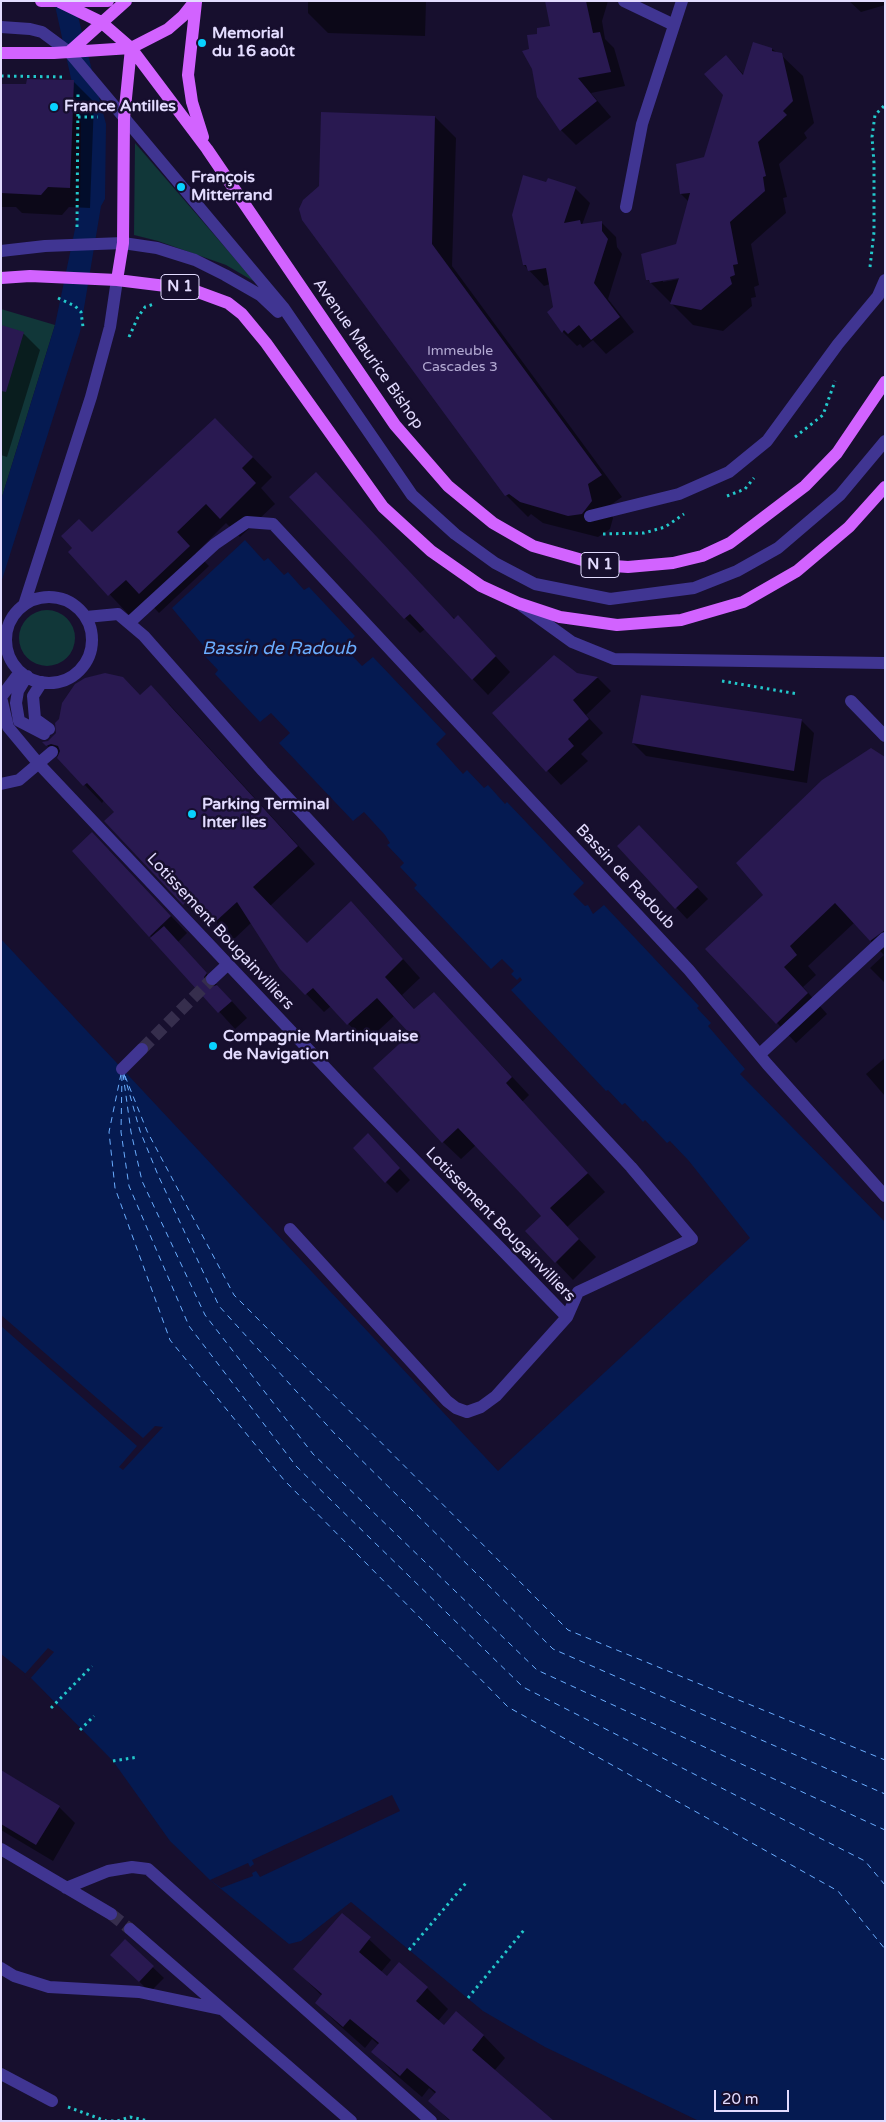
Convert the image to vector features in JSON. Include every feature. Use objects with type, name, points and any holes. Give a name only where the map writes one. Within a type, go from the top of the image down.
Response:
[{"type":"main road","name":"N 1","points":[[41,1],[108,1]]},
{"type":"main road","points":[[69,52],[126,1]]},
{"type":"main road","points":[[1,52],[69,52],[131,48],[168,29],[196,1]]},
{"type":"main road","points":[[196,1],[188,75],[192,102],[207,148]]},
{"type":"main road","name":"N 1","points":[[60,2],[82,11],[101,22],[131,48]]},
{"type":"main road","points":[[117,280],[124,243],[124,118],[131,48]]},
{"type":"main road","name":"Avenue Maurice Bishop","points":[[131,48],[207,148],[395,425],[448,486],[493,523],[533,546],[600,565],[628,567],[673,563],[702,556],[730,543],[805,486],[836,453],[885,382]]},
{"type":"main road","name":"N 1","points":[[1,278],[30,276],[117,280],[190,289],[228,303],[242,314],[287,371],[383,507],[446,561],[481,586],[518,603],[560,617],[617,625],[681,620],[743,602],[797,570],[849,527],[885,487]]},
{"type":"lane","points":[[624,1],[674,25]]},
{"type":"lane","points":[[626,206],[642,124],[682,1]]},
{"type":"lane","points":[[1,26],[30,28],[42,32],[69,52],[283,307],[412,495],[455,534],[495,564],[535,584],[610,599],[694,588],[737,571],[778,548],[840,495],[885,441]]},
{"type":"lane","points":[[1,250],[124,243],[157,248],[195,260],[260,295],[308,346]]},
{"type":"lane","points":[[24,604],[37,598],[58,597],[77,606],[86,617],[92,630],[92,644],[88,657],[81,669],[70,678],[56,682],[42,682],[23,674],[12,662],[4,641],[12,618],[24,604],[91,397],[110,327],[117,280]]},
{"type":"lane","points":[[590,516],[679,494],[729,472],[767,441],[838,344],[878,296],[885,280]]},
{"type":"lane","name":"Bassin de Radoub","points":[[128,623],[215,544],[247,522],[272,524],[689,970],[885,1196]]},
{"type":"lane","points":[[518,603],[572,642],[614,659],[885,663]]},
{"type":"lane","points":[[86,617],[118,614],[144,636],[263,771],[631,1167],[692,1239],[578,1292],[568,1317],[496,1396],[481,1408],[467,1412],[456,1408],[447,1401],[290,1229]]},
{"type":"lane","points":[[23,674],[16,703],[18,721],[46,732],[36,718],[33,696],[42,682]]},
{"type":"lane","name":"Lotissement Bougainvilliers","points":[[23,674],[1,697],[8,727],[38,763],[342,1085],[568,1317]]},
{"type":"lane","points":[[851,701],[885,736]]},
{"type":"lane","points":[[1,784],[19,780],[52,752]]},
{"type":"lane","points":[[760,1054],[885,938]]},
{"type":"lane","points":[[212,979],[228,964]]},
{"type":"lane","points":[[122,1069],[142,1049]]},
{"type":"lane","points":[[1,1849],[111,1914]]},
{"type":"lane","points":[[66,1888],[108,1871],[132,1867],[148,1869],[431,2121]]},
{"type":"lane","points":[[130,1929],[351,2121]]},
{"type":"lane","points":[[1,1968],[14,1976],[49,1987],[139,1992],[223,2010]]},
{"type":"lane","points":[[1,2074],[52,2101]]},
{"type":"path","points":[[1,76],[69,77]]},
{"type":"path","points":[[76,215],[78,87]]},
{"type":"path","points":[[870,268],[874,232],[872,137],[875,116],[885,105]]},
{"type":"path","points":[[78,117],[104,117]]},
{"type":"path","points":[[51,298],[60,298],[75,306],[81,312],[83,327]]},
{"type":"path","points":[[50,1708],[92,1666]]},
{"type":"path","points":[[80,1730],[94,1716]]},
{"type":"path","points":[[113,1761],[138,1757]]},
{"type":"path","points":[[409,1950],[466,1882]]},
{"type":"path","points":[[468,1998],[524,1930]]},
{"type":"path","points":[[52,2101],[106,2121],[117,2121],[130,2117],[149,2121]]},
{"type":"green space","points":[[135,143],[255,282],[226,265],[158,241],[134,235]]},
{"type":"green space","points":[[1,309],[55,325],[1,500]]},
{"type":"green space","points":[[47,610],[62,615],[70,623],[75,638],[70,653],[62,661],[47,666],[32,661],[24,653],[19,638],[24,623],[32,615]]},
{"type":"water","points":[[54,1],[74,1],[106,124],[105,199],[101,206],[80,332],[1,583],[1,500],[55,325],[80,205],[81,124]]},
{"type":"water","points":[[245,540],[264,561],[268,558],[284,575],[288,572],[304,590],[309,587],[355,636],[344,647],[362,666],[373,657],[446,734],[436,744],[463,774],[467,770],[484,788],[488,785],[505,804],[507,802],[584,883],[573,894],[585,906],[588,905],[593,914],[604,905],[699,1006],[697,1008],[711,1023],[708,1026],[745,1069],[740,1074],[885,1222],[885,2121],[699,2121],[545,2047],[483,2011],[351,1902],[301,1941],[289,1944],[210,1880],[170,1841],[113,1761],[31,1678],[1,1654],[1,939],[498,1471],[750,1238],[689,1161],[670,1141],[667,1143],[645,1120],[643,1122],[625,1103],[622,1105],[608,1090],[606,1091],[511,990],[522,980],[520,977],[517,980],[511,974],[514,971],[502,959],[491,969],[414,888],[417,885],[400,867],[404,863],[387,845],[390,843],[385,835],[364,812],[353,821],[279,743],[290,733],[271,713],[260,722],[215,674],[218,670],[202,653],[206,649],[172,608]]},
{"type":"pier","points":[[1,1315],[143,1438],[155,1426],[163,1427],[123,1470],[119,1467],[137,1446],[1,1326]]},
{"type":"pier","points":[[48,1648],[54,1652],[29,1680],[24,1675]]},
{"type":"pier","points":[[392,1795],[400,1811],[260,1877],[256,1871],[252,1873],[253,1876],[221,1888],[210,1880],[248,1863],[250,1867],[254,1864],[252,1860]]},
{"type":"building","points":[[545,1],[586,1],[593,33],[600,32],[611,72],[578,78],[597,101],[560,131],[537,97],[532,69],[522,51],[529,49],[527,35],[537,34],[537,28],[550,26]]},
{"type":"building","points":[[753,42],[772,48],[772,51],[782,53],[793,101],[783,111],[787,115],[758,142],[766,176],[763,177],[765,191],[730,222],[738,264],[733,265],[735,275],[730,277],[732,284],[701,310],[670,304],[679,278],[650,283],[649,280],[646,280],[641,254],[676,244],[690,193],[680,194],[676,164],[704,157],[723,95],[704,74],[726,55],[743,75]]},
{"type":"building","points":[[27,79],[74,80],[70,188],[48,187],[41,195],[1,193],[1,84],[26,84]]},
{"type":"building","points":[[321,112],[435,116],[432,244],[602,475],[588,484],[592,501],[582,514],[568,516],[520,502],[509,494],[505,496],[302,220],[299,209],[303,200],[319,186]]},
{"type":"building","points":[[523,175],[546,182],[548,178],[576,187],[564,223],[580,220],[581,224],[602,221],[602,231],[608,239],[594,283],[620,317],[591,340],[579,325],[568,334],[564,330],[562,333],[547,312],[553,307],[546,268],[528,271],[526,265],[523,265],[512,215]]},
{"type":"building","points":[[1,325],[24,332],[6,392],[1,391]]},
{"type":"building","points":[[215,418],[253,457],[242,468],[256,483],[220,519],[206,504],[177,532],[190,546],[139,594],[126,580],[108,596],[68,552],[72,548],[61,536],[79,519],[92,532]]},
{"type":"building","points":[[316,472],[454,619],[458,615],[496,656],[472,680],[410,614],[404,619],[289,497]]},
{"type":"building","points":[[554,655],[577,673],[598,677],[573,700],[589,719],[568,739],[574,746],[546,772],[492,713]]},
{"type":"building","points":[[105,673],[123,677],[140,695],[151,685],[298,846],[253,887],[307,943],[351,901],[403,959],[385,977],[414,1009],[434,992],[512,1077],[506,1083],[588,1173],[550,1208],[579,1239],[555,1263],[525,1231],[541,1216],[521,1194],[458,1128],[442,1143],[373,1068],[410,1034],[377,998],[347,1025],[313,988],[305,995],[280,969],[237,902],[214,923],[191,897],[183,905],[104,821],[114,812],[87,783],[83,786],[57,758],[60,751],[58,746],[51,744],[46,746],[42,742],[48,741],[56,733],[55,723],[59,719],[62,703],[75,684],[85,678]]},
{"type":"building","points":[[641,695],[802,719],[794,771],[632,743]]},
{"type":"building","points":[[871,748],[885,757],[885,930],[870,941],[835,903],[790,946],[797,955],[784,967],[808,993],[776,1024],[705,949],[763,895],[736,863],[822,780]]},
{"type":"building","points":[[639,825],[698,887],[675,909],[617,846]]},
{"type":"building","points":[[92,832],[171,916],[149,937],[72,851]]},
{"type":"building","points":[[164,926],[207,973],[204,977],[206,984],[210,987],[217,985],[232,1001],[218,1013],[150,938]]},
{"type":"building","points":[[368,1133],[400,1168],[385,1183],[353,1148]]},
{"type":"building","points":[[1,1770],[60,1806],[36,1845],[1,1824]]},
{"type":"building","points":[[342,1913],[371,1937],[359,1952],[387,1976],[399,1962],[428,1987],[416,2001],[444,2025],[456,2011],[484,2035],[472,2050],[554,2121],[451,2121],[428,2101],[436,2092],[407,2068],[400,2076],[371,2052],[379,2043],[350,2019],[343,2027],[315,2003],[322,1994],[293,1969]]},
{"type":"building","points":[[125,1939],[154,1966],[139,1982],[110,1955]]},
{"type":"ferry route","points":[[121,1074],[109,1132],[115,1188],[170,1340],[284,1480],[508,1707],[838,1891],[885,1949]]},
{"type":"ferry route","points":[[123,1074],[131,1132],[142,1181],[205,1315],[313,1454],[537,1670],[885,1830]]},
{"type":"ferry route","points":[[124,1074],[140,1131],[158,1175],[219,1306],[335,1434],[553,1649],[885,1794]]},
{"type":"ferry route","points":[[122,1075],[121,1132],[129,1186],[189,1326],[296,1466],[523,1687],[865,1861],[885,1885]]},
{"type":"ferry route","points":[[125,1076],[147,1131],[234,1295],[568,1630],[885,1760]]},
{"type":"tunnel","points":[[142,1049],[212,979]]},
{"type":"tunnel","points":[[111,1914],[130,1929]]},
{"type":"place","name":"Memorial du 16 août","points":[[202,43]]},
{"type":"place","name":"France Antilles","points":[[54,107]]},
{"type":"place","name":"François Mitterrand","points":[[181,187]]},
{"type":"place","name":"Parking Terminal Inter Iles","points":[[192,814]]},
{"type":"place","name":"Compagnie Martiniquaise de Navigation","points":[[213,1046]]}]
